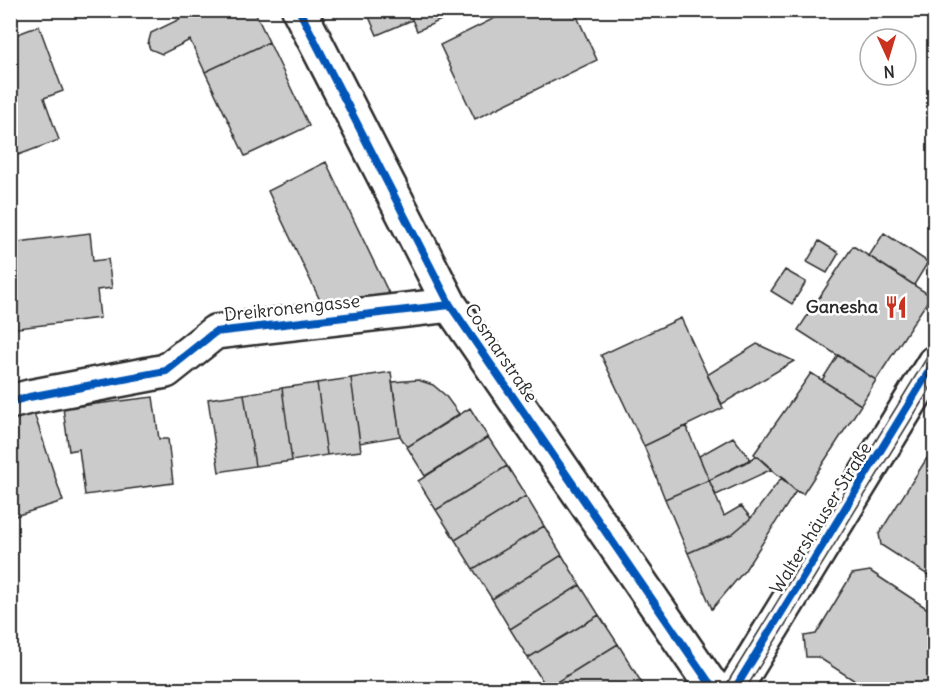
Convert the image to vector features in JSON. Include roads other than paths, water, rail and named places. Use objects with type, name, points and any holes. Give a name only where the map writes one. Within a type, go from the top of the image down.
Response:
[{"type":"street","name":"Cosmarstraße","points":[[299,10],[450,305],[708,681],[717,690]]},
{"type":"street","name":"Dreikronengasse","points":[[10,402],[165,371],[215,332],[450,305]]},
{"type":"street","name":"Waltershäuser Straße","points":[[734,690],[934,363]]},
{"type":"tram line","points":[[723,690],[934,346]]},
{"type":"tram line","points":[[745,690],[934,382]]},
{"type":"place","name":"Ganesha","points":[[896,307]]}]
